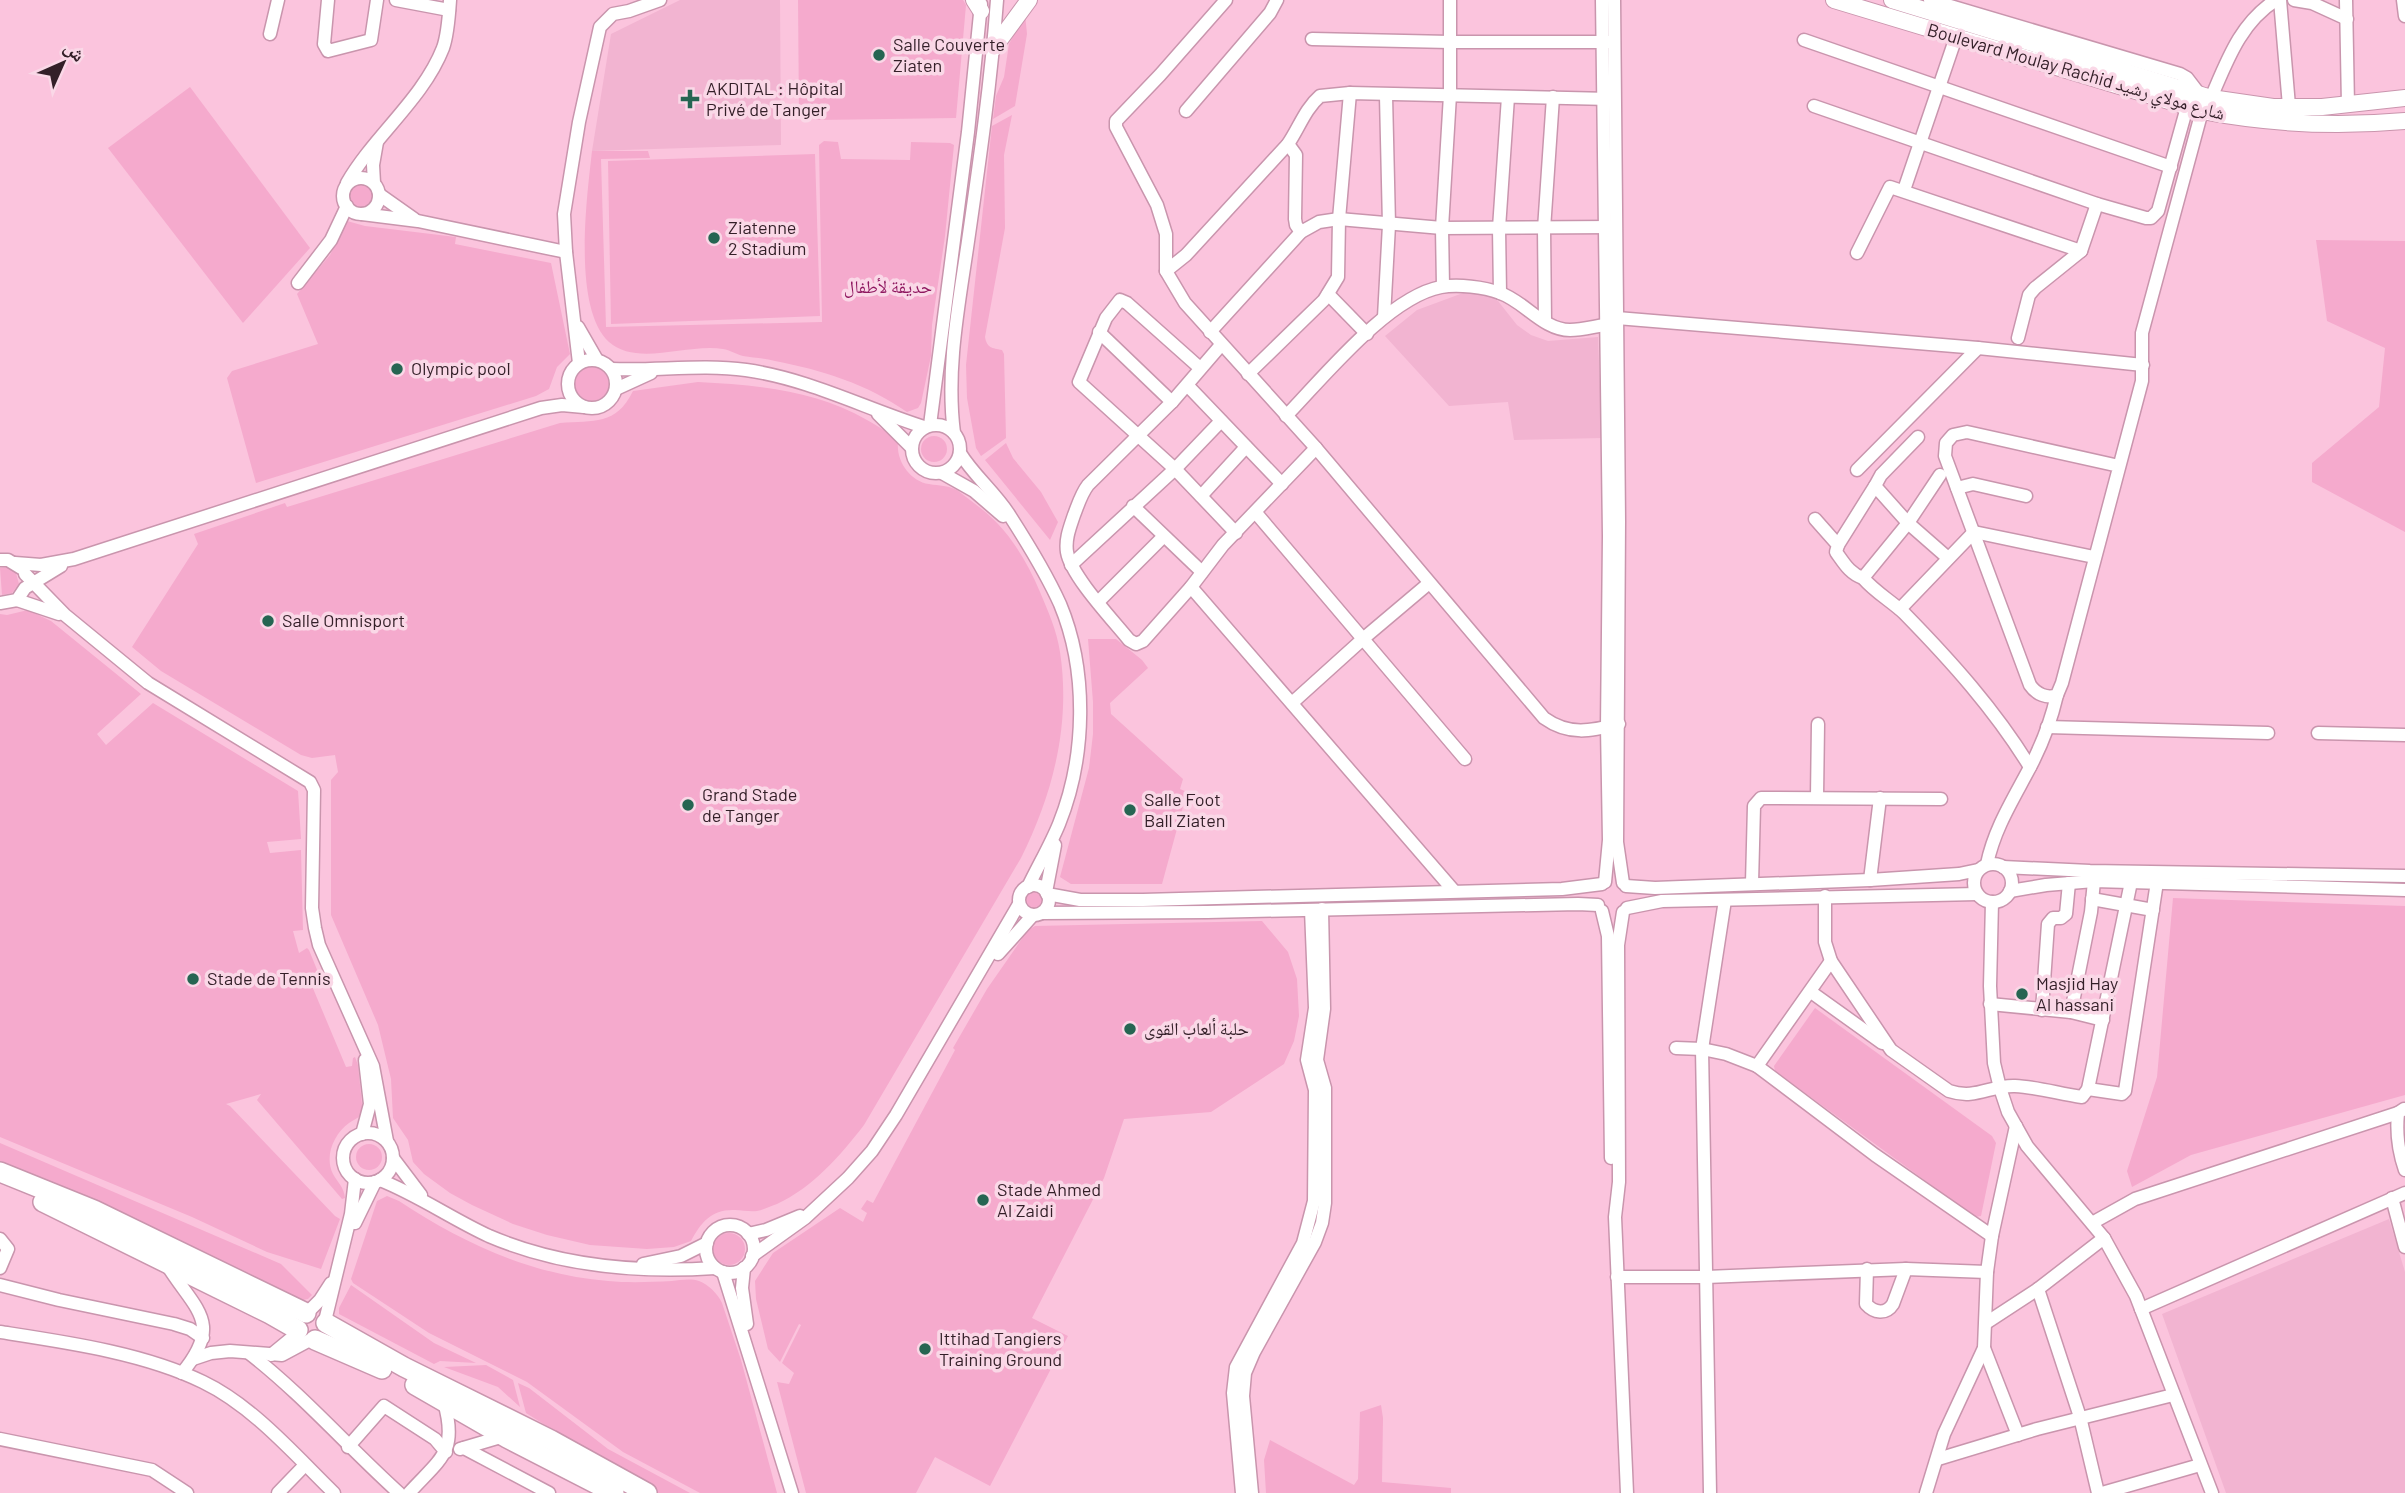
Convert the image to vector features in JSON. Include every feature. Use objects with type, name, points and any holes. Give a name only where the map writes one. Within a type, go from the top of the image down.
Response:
[{"type":"highway","points":[[0,1172],[94,1210],[311,1326],[504,1436],[614,1493]]},
{"type":"highway","points":[[0,1185],[36,1198],[164,1261],[404,1367],[558,1444],[647,1493]]},
{"type":"main road","points":[[993,49],[1029,0]]},
{"type":"main road","name":"Boulevard Moulay Rachid شارع مولاي رشيد","points":[[1834,0],[1956,37],[2200,103],[2347,106],[2405,98]]},
{"type":"main road","name":"Boulevard Moulay Rachid شارع مولاي رشيد","points":[[1892,0],[1969,11],[2241,119],[2279,123],[2367,124],[2405,121]]},
{"type":"street","points":[[270,34],[278,0]]},
{"type":"street","points":[[328,0],[324,44],[328,51],[371,40],[377,0]]},
{"type":"street","points":[[396,0],[449,5],[444,45],[433,69],[359,163],[343,195],[347,206],[351,211],[362,214],[418,221],[566,252]]},
{"type":"street","points":[[579,363],[564,214],[600,27],[613,14],[660,0]]},
{"type":"street","points":[[981,972],[1047,905],[1046,893],[1058,827],[1071,786],[1076,757],[1080,705],[1077,669],[1060,606],[1046,575],[1006,510],[973,473],[960,453],[959,442],[954,433],[951,388],[958,311],[998,0]]},
{"type":"street","points":[[1226,0],[1116,121],[1116,127],[1157,205],[1166,234],[1166,271],[1185,303],[1316,448],[1428,584],[1544,718],[1568,730],[1586,732],[1613,725]]},
{"type":"street","points":[[1186,111],[1270,13],[1277,0]]},
{"type":"street","points":[[1443,286],[1442,228],[1450,95],[1450,0]]},
{"type":"street","points":[[1602,0],[1608,42],[1613,322],[1613,725],[1609,840],[1604,883],[1596,896],[1608,936],[1611,1193],[1615,1217],[1627,1493]]},
{"type":"street","points":[[1608,42],[1614,0]]},
{"type":"street","points":[[1930,0],[1969,11]]},
{"type":"street","points":[[1814,106],[2097,204],[2151,218],[2158,211],[2171,167],[2200,103],[2257,14],[2278,0],[2289,106]]},
{"type":"street","points":[[2294,0],[2312,3],[2347,19]]},
{"type":"street","points":[[2346,0],[2347,106]]},
{"type":"street","points":[[2403,0],[2405,16]]},
{"type":"street","points":[[960,453],[954,466],[934,474],[920,468],[912,455],[911,447],[913,439],[927,426],[968,132],[979,4]]},
{"type":"street","points":[[1904,190],[1956,37]]},
{"type":"street","points":[[1312,38],[1450,42],[1608,42]]},
{"type":"street","points":[[1804,40],[2171,167]]},
{"type":"street","points":[[1166,271],[1186,255],[1288,144],[1299,129],[1306,112],[1320,96],[1350,93],[1386,96],[1609,99]]},
{"type":"street","points":[[1248,374],[1328,294],[1338,277],[1339,219],[1350,93]]},
{"type":"street","points":[[1384,317],[1389,225],[1386,96]]},
{"type":"street","points":[[1500,293],[1499,228],[1508,97]]},
{"type":"street","points":[[1545,321],[1544,229],[1553,97]]},
{"type":"street","points":[[2200,103],[2142,333],[2141,381],[2060,689],[2030,767],[1974,879],[1977,894],[1983,900],[1992,902],[2003,899],[2010,891],[2094,881],[2405,890]]},
{"type":"street","points":[[362,214],[373,210],[377,189],[373,165],[378,138]]},
{"type":"street","points":[[1288,144],[1296,155],[1295,219],[1301,232]]},
{"type":"street","points":[[347,183],[363,178],[418,221]]},
{"type":"street","points":[[1857,253],[1888,189],[1894,187],[2081,251]]},
{"type":"street","points":[[2018,338],[2029,295],[2081,251],[2097,204]]},
{"type":"street","points":[[298,284],[331,240],[347,206]]},
{"type":"street","points":[[1210,332],[1301,232],[1319,222],[1339,219],[1442,228],[1610,228]]},
{"type":"street","points":[[1286,416],[1384,317],[1423,293],[1443,286],[1500,293],[1545,321],[1569,330],[1613,322],[1978,348],[2143,365]]},
{"type":"street","points":[[1328,294],[1367,334]]},
{"type":"street","points":[[1200,368],[1133,308],[1120,300],[1111,308],[1079,382],[1175,468],[1236,533]]},
{"type":"street","points":[[575,319],[597,360],[612,369],[746,370],[810,384],[927,426],[943,426],[954,433]]},
{"type":"street","points":[[1099,332],[1172,402]]},
{"type":"street","points":[[1221,345],[1188,386],[1083,492],[1066,541],[1071,565],[1129,640],[1139,645],[1236,533],[1316,448]]},
{"type":"street","points":[[1857,470],[1978,348]]},
{"type":"street","points":[[584,407],[569,393],[568,380],[570,373],[579,363],[597,360]]},
{"type":"street","points":[[0,603],[17,600],[27,581],[74,559],[541,408],[562,405],[596,408],[612,398],[616,389],[612,369]]},
{"type":"street","points":[[616,389],[656,370]]},
{"type":"street","points":[[541,408],[554,399],[568,380]]},
{"type":"street","points":[[1188,386],[1282,484]]},
{"type":"street","points":[[866,405],[911,447]]},
{"type":"street","points":[[1071,565],[1221,421]]},
{"type":"street","points":[[2057,695],[2043,695],[2030,685],[1944,452],[1949,439],[1962,432],[2119,466]]},
{"type":"street","points":[[1918,437],[1881,475],[1836,552],[1854,575],[1863,578],[1886,601],[1900,610],[1950,660],[2012,738],[2030,767]]},
{"type":"street","points":[[1201,496],[1246,447]]},
{"type":"street","points":[[942,473],[974,491],[1014,524]]},
{"type":"street","points":[[1863,578],[1908,523],[1940,475]]},
{"type":"street","points":[[1957,488],[1973,484],[2026,496]]},
{"type":"street","points":[[1875,486],[1908,523],[1948,558]]},
{"type":"street","points":[[1133,506],[1202,572]]},
{"type":"street","points":[[1256,513],[1465,759]]},
{"type":"street","points":[[1815,519],[1838,545]]},
{"type":"street","points":[[1974,532],[2094,557]]},
{"type":"street","points":[[1900,610],[1974,532]]},
{"type":"street","points":[[1098,602],[1163,537]]},
{"type":"street","points":[[0,560],[41,565],[74,559]]},
{"type":"street","points":[[15,563],[27,581],[148,683],[310,782],[314,794],[312,908],[315,928],[319,945],[375,1074],[387,1141],[393,1158],[388,1173],[377,1181],[344,1246]]},
{"type":"street","points":[[1292,703],[1428,584]]},
{"type":"street","points":[[1191,587],[1454,891]]},
{"type":"street","points":[[17,600],[48,609],[77,625]]},
{"type":"street","points":[[1818,724],[1818,797]]},
{"type":"street","points":[[1613,725],[1618,842],[1625,884],[1630,895],[1618,945],[1619,1182],[1615,1217]]},
{"type":"street","points":[[2047,727],[2268,733]]},
{"type":"street","points":[[2318,733],[2405,735]]},
{"type":"street","points":[[2012,738],[2041,742]]},
{"type":"street","points":[[1752,883],[1757,801],[1766,797],[1941,799]]},
{"type":"street","points":[[1870,880],[1880,798]]},
{"type":"street","points":[[387,1141],[373,1133],[362,1134],[351,1140],[344,1157],[347,1170],[355,1179],[377,1181],[428,1203],[489,1236],[573,1261],[734,1273],[744,1268],[752,1256],[791,1229],[848,1178],[872,1151],[897,1115],[981,972],[1019,904],[1021,892],[1028,887],[1058,827]]},
{"type":"street","points":[[1028,887],[1040,887],[1046,893],[1080,900],[1143,900],[1562,889],[1614,880],[1655,888],[1870,880],[1959,874],[1982,867],[2090,872],[2405,876]]},
{"type":"street","points":[[2003,867],[2010,875],[2010,891]]},
{"type":"street","points":[[2071,1012],[2092,905],[2094,881]]},
{"type":"street","points":[[1811,992],[1941,1085],[1958,1094],[1978,1094],[2016,1086],[2082,1097],[2088,1089],[2131,882]]},
{"type":"street","points":[[2088,1089],[2122,1094],[2125,1091],[2157,882]]},
{"type":"street","points":[[2042,1010],[2048,924],[2053,918],[2065,916],[2068,909],[2069,883]]},
{"type":"street","points":[[1019,904],[1023,911],[1037,914],[1578,904],[1600,908],[1612,915],[1662,901],[1977,894]]},
{"type":"street","points":[[1825,896],[1825,942],[1831,961],[1891,1050]]},
{"type":"street","points":[[1710,1493],[1702,1049],[1725,900]]},
{"type":"street","points":[[1992,902],[1990,1004],[1994,1063],[2000,1088],[2027,1146],[2104,1238],[2141,1308],[2212,1493]]},
{"type":"street","points":[[2068,909],[2126,904],[2153,910]]},
{"type":"street","points":[[1242,1493],[1233,1393],[1234,1376],[1243,1351],[1303,1243],[1314,1201],[1315,1090],[1307,1060],[1315,1008],[1317,910]]},
{"type":"street","points":[[1252,1493],[1243,1406],[1245,1373],[1315,1242],[1324,1213],[1325,1094],[1317,1060],[1324,1009],[1317,910]]},
{"type":"street","points":[[1757,1066],[1831,961]]},
{"type":"street","points":[[1990,1004],[2071,1012],[2103,1020]]},
{"type":"street","points":[[1676,1048],[1702,1049],[1726,1054],[1757,1066],[1874,1155],[1992,1236]]},
{"type":"street","points":[[362,1134],[370,1104],[366,1053]]},
{"type":"street","points":[[2092,1223],[2134,1199],[2402,1111],[2398,1149],[2405,1170]]},
{"type":"street","points":[[1926,1493],[1944,1434],[1984,1348],[1987,1272],[1992,1236],[2016,1126]]},
{"type":"street","points":[[393,1158],[428,1203]]},
{"type":"street","points":[[193,1359],[220,1352],[287,1354],[311,1326],[334,1277],[344,1246],[354,1199],[355,1179]]},
{"type":"street","points":[[2141,1308],[2405,1193]]},
{"type":"street","points":[[2392,1198],[2405,1247]]},
{"type":"street","points":[[748,1234],[766,1230],[810,1212]]},
{"type":"street","points":[[752,1256],[753,1244],[741,1228],[726,1226],[713,1233],[707,1243],[707,1257],[719,1270],[750,1356],[790,1491]]},
{"type":"street","points":[[1986,1322],[2038,1289],[2104,1238]]},
{"type":"street","points":[[0,1239],[8,1248],[0,1268]]},
{"type":"street","points":[[636,1266],[681,1256],[707,1243]]},
{"type":"street","points":[[164,1261],[203,1318],[205,1329],[193,1359],[182,1373]]},
{"type":"street","points":[[744,1268],[743,1296],[751,1344],[750,1356]]},
{"type":"street","points":[[1617,1277],[1706,1277],[1867,1269],[1987,1272]]},
{"type":"street","points":[[1867,1269],[1866,1304],[1875,1311],[1882,1312],[1893,1304],[1906,1269]]},
{"type":"street","points":[[311,1326],[320,1300],[334,1277]]},
{"type":"street","points":[[0,1285],[174,1324],[190,1329],[203,1338]]},
{"type":"street","points":[[2038,1289],[2080,1418],[2100,1493],[2200,1465]]},
{"type":"street","points":[[0,1332],[69,1343],[182,1373],[222,1393],[265,1426],[334,1493]]},
{"type":"street","points":[[1984,1348],[2018,1435]]},
{"type":"street","points":[[249,1353],[290,1386],[348,1447],[399,1493]]},
{"type":"street","points":[[1938,1459],[2080,1418],[2173,1395]]},
{"type":"street","points":[[409,1493],[446,1452],[450,1430],[444,1402]]},
{"type":"street","points":[[348,1447],[384,1406],[435,1439],[446,1452]]},
{"type":"street","points":[[446,1452],[504,1436]]},
{"type":"street","points":[[0,1439],[152,1470],[187,1493]]},
{"type":"street","points":[[464,1448],[531,1488],[549,1493]]},
{"type":"street","points":[[278,1493],[305,1465]]},
{"type":"shaded area","name":"AKDITAL : Hôpital Privé de Tanger","points":[[680,0],[780,0],[781,145],[592,151],[611,34]]},
{"type":"shaded area","points":[[1463,293],[1490,296],[1498,301],[1517,325],[1531,335],[1548,341],[1598,337],[1602,438],[1514,440],[1508,402],[1449,406],[1385,336],[1417,310]]},
{"type":"shaded area","points":[[2389,1219],[2405,1272],[2405,1493],[2226,1493],[2162,1314]]},
{"type":"green space","name":"Salle Couverte Ziaten","points":[[798,0],[963,0],[966,5],[956,118],[819,120],[799,117]]},
{"type":"green space","points":[[1025,14],[1027,34],[1015,106],[993,119],[1009,44]]},
{"type":"green space","points":[[190,87],[310,248],[243,323],[108,148]]},
{"type":"green space","points":[[1012,115],[1004,155],[1005,228],[985,337],[989,345],[1002,350],[1004,354],[1006,438],[981,456],[976,448],[967,398],[966,365],[992,126]]},
{"type":"green space","name":"حديقة لأطفال","points":[[824,141],[838,142],[841,159],[910,160],[911,142],[954,145],[945,236],[932,325],[931,356],[918,408],[907,412],[876,393],[844,379],[726,350],[709,348],[648,354],[621,349],[609,342],[597,326],[586,278],[585,222],[592,151],[648,151],[650,158],[601,159],[606,327],[822,322],[819,145]]},
{"type":"green space","name":"Ziatenne 2 Stadium","points":[[815,154],[820,316],[611,324],[608,161]]},
{"type":"green space","points":[[361,185],[369,189],[373,197],[369,205],[361,209],[353,205],[349,197],[353,189]]},
{"type":"green space","name":"Olympic pool","points":[[347,221],[365,226],[456,237],[455,244],[551,263],[570,354],[557,367],[549,389],[536,396],[256,483],[227,378],[232,371],[318,344],[297,294],[330,255]]},
{"type":"green space","points":[[2316,240],[2405,241],[2405,532],[2312,482],[2312,463],[2379,407],[2385,348],[2327,321]]},
{"type":"green space","points":[[592,366],[605,371],[610,384],[605,397],[592,402],[579,397],[574,384],[579,371]]},
{"type":"green space","name":"Grand Stade de Tanger","points":[[698,382],[785,391],[847,410],[895,438],[902,463],[916,479],[957,490],[993,519],[1011,539],[1027,565],[1054,629],[1063,679],[1061,732],[1050,784],[1021,858],[864,1125],[836,1159],[814,1180],[790,1197],[759,1210],[727,1210],[714,1214],[703,1223],[691,1241],[674,1247],[647,1249],[590,1245],[513,1224],[472,1205],[450,1193],[424,1174],[413,1162],[408,1140],[393,1118],[391,1079],[378,1025],[331,915],[331,780],[338,772],[335,755],[312,758],[301,755],[161,671],[132,647],[198,544],[194,534],[285,503],[287,507],[560,423],[603,419],[619,410],[633,391]]},
{"type":"green space","points":[[934,436],[943,440],[947,449],[943,458],[934,462],[925,458],[921,449],[925,440]]},
{"type":"green space","points":[[1006,443],[1013,458],[1041,492],[1058,522],[1050,540],[985,460]]},
{"type":"green space","points":[[7,567],[16,573],[19,584],[12,593],[2,595],[0,568]]},
{"type":"green space","points":[[28,610],[51,621],[141,694],[97,734],[106,745],[153,703],[298,791],[301,839],[267,842],[270,853],[301,850],[303,930],[293,931],[299,953],[307,948],[309,950],[322,982],[312,986],[346,1067],[352,1066],[355,1057],[358,1065],[363,1114],[339,1133],[330,1153],[330,1167],[345,1198],[342,1199],[257,1100],[261,1094],[226,1104],[340,1219],[321,1269],[267,1252],[192,1217],[0,1137],[0,614]]},
{"type":"green space","name":"Salle Foot Ball Ziaten","points":[[1088,639],[1116,639],[1148,668],[1110,703],[1111,714],[1183,779],[1180,789],[1187,792],[1162,884],[1071,884],[1060,877],[1089,768],[1093,734]]},
{"type":"green space","points":[[1034,890],[1042,893],[1045,901],[1042,909],[1034,912],[1026,909],[1023,901],[1026,893]]},
{"type":"green space","points":[[2173,898],[2405,906],[2405,1095],[2191,1155],[2132,1187],[2127,1171],[2157,1077]]},
{"type":"green space","points":[[1262,921],[1288,952],[1297,979],[1299,1016],[1294,1041],[1284,1064],[1211,1112],[1124,1119],[1104,1178],[1032,1318],[1068,1336],[990,1486],[935,1457],[916,1493],[806,1493],[777,1382],[789,1384],[794,1373],[782,1363],[801,1325],[799,1324],[780,1362],[768,1349],[756,1299],[755,1281],[773,1253],[840,1208],[863,1222],[867,1213],[861,1209],[867,1200],[873,1203],[955,1050],[953,1048],[987,989],[1028,930],[1035,926]]},
{"type":"green space","points":[[1815,1008],[1992,1136],[1996,1143],[1981,1216],[1975,1217],[1775,1071],[1774,1066]]},
{"type":"green space","points":[[0,1143],[281,1264],[312,1295],[303,1300],[97,1200],[0,1161]]},
{"type":"green space","points":[[369,1144],[378,1148],[382,1157],[378,1166],[369,1170],[360,1166],[356,1157],[360,1148]]},
{"type":"green space","points":[[387,1196],[473,1243],[552,1272],[616,1282],[693,1280],[709,1287],[722,1303],[741,1360],[777,1493],[700,1493],[623,1452],[527,1382],[429,1333],[353,1283],[351,1279],[377,1201]]},
{"type":"green space","points":[[729,1233],[740,1238],[745,1249],[740,1260],[729,1265],[718,1260],[713,1249],[718,1238]]},
{"type":"green space","points":[[351,1285],[434,1343],[476,1363],[440,1361],[434,1364],[339,1314],[339,1308]]},
{"type":"green space","points":[[486,1365],[513,1380],[520,1407],[498,1387],[444,1367]]},
{"type":"green space","points":[[518,1383],[529,1388],[608,1449],[690,1493],[657,1493],[562,1440],[553,1430],[526,1413]]},
{"type":"green space","points":[[1381,1405],[1382,1482],[1451,1488],[1451,1493],[1266,1493],[1264,1460],[1270,1440],[1354,1485],[1358,1479],[1360,1412]]},
{"type":"place","name":"Salle Couverte Ziaten","points":[[879,55]]},
{"type":"place","name":"AKDITAL : Hôpital Privé de Tanger","points":[[690,99]]},
{"type":"place","name":"Ziatenne 2 Stadium","points":[[714,238]]},
{"type":"place","name":"Olympic pool","points":[[397,369]]},
{"type":"place","name":"Salle Omnisport","points":[[268,621]]},
{"type":"place","name":"Grand Stade de Tanger","points":[[688,805]]},
{"type":"place","name":"Salle Foot Ball Ziaten","points":[[1130,810]]},
{"type":"place","name":"Stade de Tennis","points":[[193,979]]},
{"type":"place","name":"Masjid Hay Al hassani","points":[[2022,994]]},
{"type":"place","name":"حلبة ألعاب القوى","points":[[1130,1029]]},
{"type":"place","name":"Stade Ahmed Al Zaidi","points":[[983,1200]]},
{"type":"place","name":"Ittihad Tangiers Training Ground","points":[[925,1349]]}]
